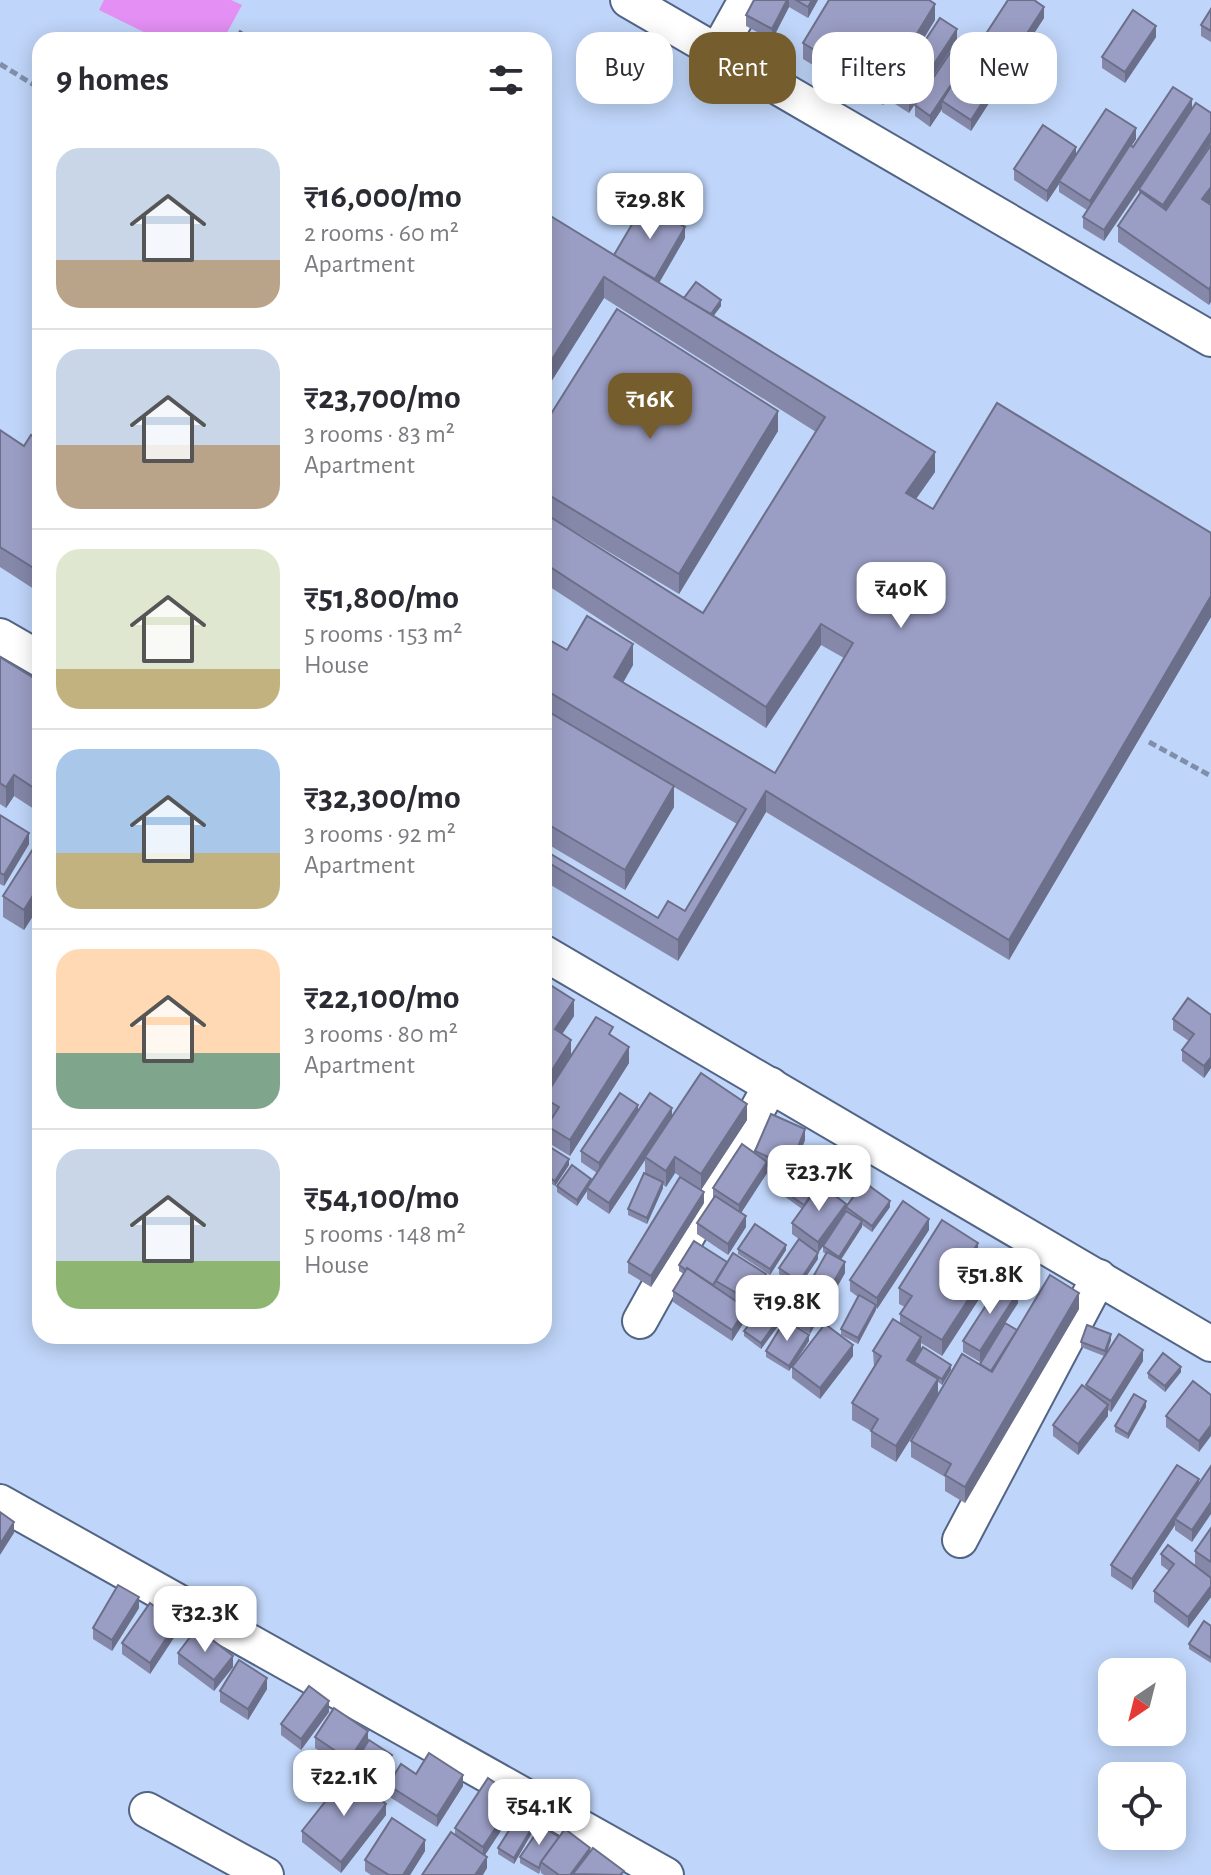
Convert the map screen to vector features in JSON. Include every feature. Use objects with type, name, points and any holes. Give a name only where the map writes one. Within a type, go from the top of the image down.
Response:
[{"type":"street","points":[[628,0],[689,36]]},
{"type":"street","points":[[728,32],[746,0]]},
{"type":"street","points":[[796,98],[1211,339]]},
{"type":"street","points":[[0,636],[32,654]]},
{"type":"street","points":[[552,958],[1211,1344]]},
{"type":"street","points":[[640,1321],[771,1085]]},
{"type":"street","points":[[960,1540],[1099,1277]]},
{"type":"street","points":[[0,1502],[666,1875]]},
{"type":"street","points":[[147,1810],[266,1875]]},
{"type":"path","points":[[0,64],[32,84]]},
{"type":"path","points":[[1149,742],[1211,776]]},
{"type":"shaded area","points":[[104,0],[231,0],[242,5],[227,32],[144,32],[99,10]]},
{"type":"building","points":[[754,0],[787,0],[772,29],[746,15]]},
{"type":"building","points":[[796,0],[812,0],[808,7]]},
{"type":"building","points":[[829,0],[929,0],[935,4],[918,32],[812,32],[812,48],[803,43]]},
{"type":"building","points":[[1008,0],[1034,0],[1044,7],[1028,32],[987,32]]},
{"type":"building","points":[[1211,9],[1211,31],[1201,25]]},
{"type":"building","points":[[1133,10],[1156,26],[1125,72],[1102,57]]},
{"type":"building","points":[[940,18],[957,29],[950,32],[950,40],[934,64],[934,32],[931,32]]},
{"type":"building","points":[[950,53],[950,86],[930,116],[915,105],[934,104],[934,77]]},
{"type":"building","points":[[1173,87],[1192,99],[1104,230],[1083,217]]},
{"type":"building","points":[[950,88],[950,104],[981,104],[971,120],[942,101]]},
{"type":"building","points":[[1196,103],[1211,113],[1211,132],[1163,205],[1139,189]]},
{"type":"building","points":[[1106,109],[1136,128],[1090,201],[1059,181]]},
{"type":"building","points":[[1043,125],[1076,147],[1047,191],[1014,169]]},
{"type":"building","points":[[1211,145],[1211,187],[1202,199],[1211,205],[1209,289],[1118,226],[1141,192],[1166,210]]},
{"type":"building","points":[[644,204],[685,227],[655,279],[614,255]]},
{"type":"building","points":[[552,217],[935,452],[906,493],[933,509],[997,403],[1211,533],[1211,596],[1009,940],[766,791],[678,940],[552,865],[552,855],[658,918],[668,901],[685,911],[746,809],[552,694],[552,642],[567,650],[587,616],[633,644],[614,677],[775,773],[853,643],[821,624],[766,707],[552,568],[552,518],[703,613],[825,417],[604,277],[552,359]]},
{"type":"building","points":[[696,282],[721,300],[711,314],[684,298]]},
{"type":"building","points":[[617,309],[778,411],[679,574],[552,497],[552,412]]},
{"type":"building","points":[[0,430],[24,446],[32,436],[32,567],[0,547]]},
{"type":"building","points":[[0,657],[32,677],[32,787],[14,775],[6,787],[0,783]]},
{"type":"building","points":[[552,714],[674,786],[625,870],[552,827]]},
{"type":"building","points":[[0,815],[29,833],[4,875],[0,873]]},
{"type":"building","points":[[32,851],[32,897],[24,910],[3,896]]},
{"type":"building","points":[[552,986],[574,1000],[555,1029],[571,1040],[552,1070]]},
{"type":"building","points":[[1188,998],[1211,1015],[1211,1057],[1204,1066],[1182,1050],[1194,1034],[1173,1019]]},
{"type":"building","points":[[596,1017],[613,1027],[609,1034],[629,1047],[570,1140],[552,1129],[552,1118],[559,1107],[552,1103],[552,1086]]},
{"type":"building","points":[[701,1073],[747,1104],[701,1174],[675,1157],[666,1171],[645,1157]]},
{"type":"building","points":[[620,1093],[638,1105],[599,1163],[581,1151]]},
{"type":"building","points":[[650,1093],[672,1108],[609,1203],[587,1188]]},
{"type":"building","points":[[771,1114],[805,1129],[790,1167],[755,1151]]},
{"type":"building","points":[[742,1144],[767,1162],[739,1205],[713,1188]]},
{"type":"building","points":[[552,1148],[569,1159],[555,1181],[552,1179]]},
{"type":"building","points":[[806,1161],[825,1175],[804,1205],[784,1191]]},
{"type":"building","points":[[572,1165],[591,1179],[577,1200],[557,1186]]},
{"type":"building","points":[[644,1173],[663,1182],[647,1218],[628,1209]]},
{"type":"building","points":[[680,1177],[704,1192],[651,1276],[628,1262]]},
{"type":"building","points":[[864,1182],[890,1201],[872,1226],[846,1207]]},
{"type":"building","points":[[820,1184],[846,1204],[818,1242],[792,1223]]},
{"type":"building","points":[[715,1196],[746,1216],[728,1244],[697,1223]]},
{"type":"building","points":[[903,1201],[929,1219],[877,1298],[850,1280]]},
{"type":"building","points":[[846,1211],[862,1221],[839,1257],[823,1246]]},
{"type":"building","points":[[942,1220],[978,1243],[958,1274],[967,1280],[982,1257],[992,1263],[942,1340],[900,1314],[912,1296],[899,1288]]},
{"type":"building","points":[[755,1224],[786,1245],[770,1269],[738,1249]]},
{"type":"building","points":[[799,1239],[818,1253],[799,1282],[779,1268]]},
{"type":"building","points":[[694,1241],[727,1262],[713,1285],[679,1265]]},
{"type":"building","points":[[827,1252],[845,1262],[810,1323],[784,1308],[799,1281],[808,1286]]},
{"type":"building","points":[[733,1253],[766,1274],[750,1301],[716,1281]]},
{"type":"building","points":[[687,1268],[746,1308],[732,1330],[673,1291]]},
{"type":"building","points":[[1010,1269],[1028,1278],[1021,1294],[1003,1283]]},
{"type":"building","points":[[1050,1275],[1079,1293],[965,1487],[945,1475],[951,1464],[911,1441],[962,1354],[992,1372]]},
{"type":"building","points":[[774,1279],[793,1290],[782,1310],[762,1299]]},
{"type":"building","points":[[1001,1282],[1018,1292],[980,1351],[963,1341]]},
{"type":"building","points":[[859,1295],[876,1305],[858,1338],[841,1329]]},
{"type":"building","points":[[765,1304],[781,1316],[761,1343],[744,1331]]},
{"type":"building","points":[[893,1319],[921,1337],[907,1360],[938,1379],[896,1446],[871,1431],[878,1419],[852,1403],[881,1356],[873,1351]]},
{"type":"building","points":[[785,1320],[809,1335],[789,1366],[766,1351]]},
{"type":"building","points":[[1005,1323],[1017,1330],[991,1371],[980,1364]]},
{"type":"building","points":[[825,1324],[853,1345],[820,1388],[792,1367]]},
{"type":"building","points":[[1087,1325],[1111,1334],[1105,1351],[1081,1342]]},
{"type":"building","points":[[1119,1334],[1143,1350],[1111,1401],[1086,1385]]},
{"type":"building","points":[[923,1347],[951,1365],[942,1379],[914,1362]]},
{"type":"building","points":[[1163,1353],[1181,1367],[1165,1386],[1148,1373]]},
{"type":"building","points":[[1193,1381],[1211,1395],[1211,1425],[1199,1441],[1166,1416]]},
{"type":"building","points":[[1082,1385],[1108,1405],[1078,1444],[1053,1425]]},
{"type":"building","points":[[1134,1394],[1146,1401],[1128,1434],[1115,1426]]},
{"type":"building","points":[[1177,1465],[1199,1479],[1132,1579],[1111,1565]]},
{"type":"building","points":[[1211,1466],[1211,1502],[1192,1530],[1175,1519]]},
{"type":"building","points":[[0,1512],[14,1522],[0,1544]]},
{"type":"building","points":[[1211,1528],[1211,1562],[1195,1551]]},
{"type":"building","points":[[1168,1545],[1211,1578],[1211,1586],[1188,1617],[1154,1591],[1174,1564],[1161,1554]]},
{"type":"building","points":[[118,1585],[139,1597],[112,1640],[93,1628]]},
{"type":"building","points":[[150,1603],[177,1622],[150,1663],[122,1643]]},
{"type":"building","points":[[1204,1621],[1211,1626],[1211,1658],[1189,1644]]},
{"type":"building","points":[[197,1628],[233,1656],[214,1680],[178,1653]]},
{"type":"building","points":[[239,1660],[267,1678],[248,1709],[220,1691]]},
{"type":"building","points":[[309,1686],[329,1701],[301,1739],[281,1724]]},
{"type":"building","points":[[334,1708],[368,1731],[349,1760],[315,1737]]},
{"type":"building","points":[[369,1740],[392,1755],[375,1783],[351,1768]]},
{"type":"building","points":[[429,1753],[463,1775],[437,1816],[388,1785],[401,1764],[416,1774]]},
{"type":"building","points":[[347,1774],[386,1804],[341,1862],[302,1831]]},
{"type":"building","points":[[488,1778],[516,1797],[483,1847],[455,1828]]},
{"type":"building","points":[[518,1816],[533,1826],[514,1858],[498,1848]]},
{"type":"building","points":[[392,1818],[425,1840],[403,1875],[389,1875],[365,1860]]},
{"type":"building","points":[[541,1826],[559,1837],[539,1868],[520,1857]]},
{"type":"building","points":[[565,1829],[590,1848],[570,1875],[559,1875],[541,1862]]},
{"type":"building","points":[[451,1832],[487,1857],[475,1875],[422,1875]]},
{"type":"building","points":[[593,1848],[624,1871],[620,1875],[573,1874]]}]
